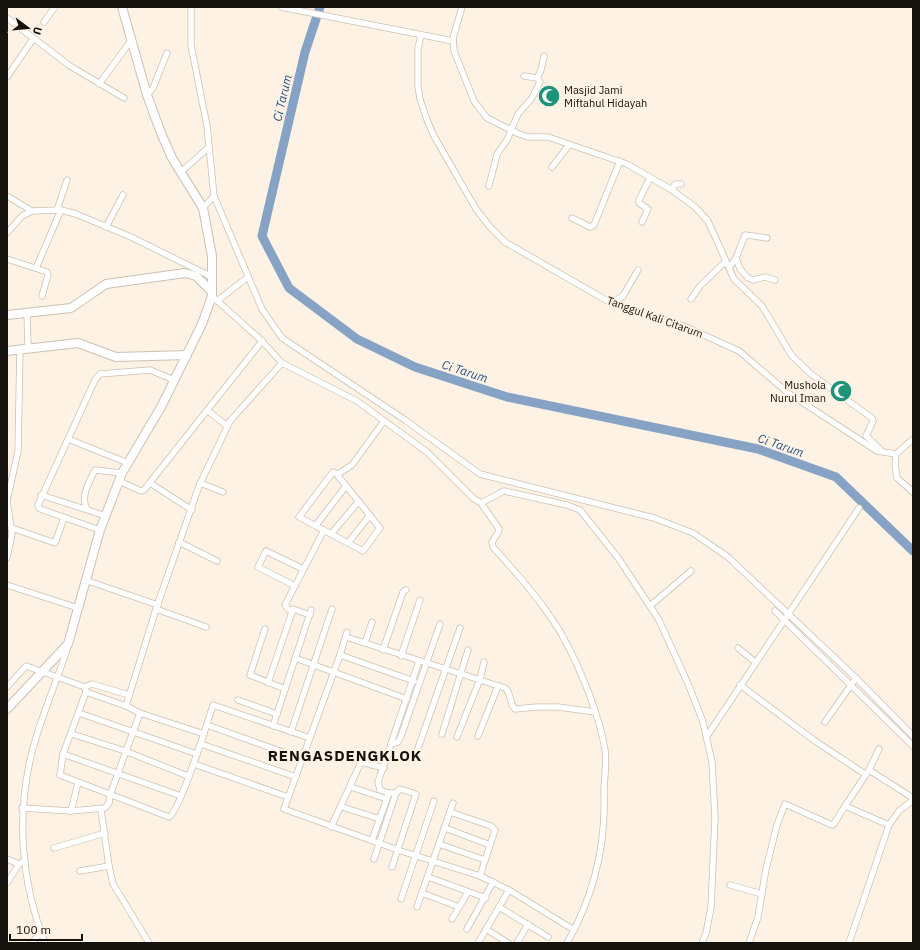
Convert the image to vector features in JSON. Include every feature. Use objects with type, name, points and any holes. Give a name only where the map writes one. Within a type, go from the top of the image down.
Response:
[{"type":"street","points":[[44,22],[55,7]]},
{"type":"street","points":[[45,943],[35,913],[22,863],[22,808],[32,753],[58,678],[100,530],[122,473],[161,407],[214,296],[210,242],[203,208],[165,143],[147,95],[130,42],[122,7]]},
{"type":"street","points":[[191,7],[191,45],[201,89],[214,196],[248,277],[266,315],[276,330],[288,343],[405,420],[477,472],[654,518],[693,533],[728,557],[856,678],[913,736]]},
{"type":"street","points":[[281,7],[421,36],[453,40]]},
{"type":"street","points":[[462,7],[453,40],[454,51],[479,110],[490,121],[512,132],[528,137],[548,137],[620,161],[672,190],[705,215],[715,234],[734,279],[765,311],[792,356],[811,374],[872,418],[873,421],[866,436],[885,453]]},
{"type":"street","points":[[7,18],[34,39],[99,84],[124,98]]},
{"type":"street","name":"Tanggul Kali Citarum","points":[[421,36],[418,48],[418,76],[423,110],[434,136],[483,219],[505,242],[611,303],[684,326],[739,351],[788,393],[877,451],[896,454]]},
{"type":"street","points":[[7,77],[34,39]]},
{"type":"street","points":[[99,84],[130,42]]},
{"type":"street","points":[[147,95],[153,88],[167,53]]},
{"type":"street","points":[[537,78],[541,70],[544,56]]},
{"type":"street","points":[[524,76],[537,78]]},
{"type":"street","points":[[489,186],[497,154],[512,132],[518,114],[532,98],[540,82],[537,78]]},
{"type":"street","points":[[552,167],[569,145]]},
{"type":"street","points":[[181,172],[209,146]]},
{"type":"street","points":[[572,218],[590,227],[594,225],[620,161]]},
{"type":"street","points":[[642,222],[648,209],[639,203],[639,200],[650,178]]},
{"type":"street","points":[[36,268],[59,210],[67,180]]},
{"type":"street","points":[[672,190],[675,184],[681,184]]},
{"type":"street","points":[[106,227],[123,195]]},
{"type":"street","points":[[7,196],[32,211]]},
{"type":"street","points":[[203,208],[214,196]]},
{"type":"street","points":[[7,233],[22,216],[32,211],[59,210],[76,214],[106,227],[212,277]]},
{"type":"street","points":[[729,268],[736,258],[745,235],[767,238]]},
{"type":"street","points":[[736,258],[740,269],[748,278],[757,280],[762,276],[775,280]]},
{"type":"street","points":[[7,259],[36,268],[48,274],[42,296]]},
{"type":"street","points":[[691,299],[700,286],[726,262]]},
{"type":"street","points":[[611,303],[624,294],[638,270]]},
{"type":"street","points":[[7,315],[71,308],[106,284],[185,273],[196,276],[214,296],[282,363],[357,401],[427,452],[473,498],[481,502],[499,529],[492,542],[493,547],[553,620],[582,679],[595,712],[605,752],[604,823],[597,867],[574,930],[567,943]]},
{"type":"street","points":[[214,296],[248,277]]},
{"type":"street","points":[[7,558],[12,528],[7,501],[18,451],[27,313]]},
{"type":"street","points":[[119,481],[142,491],[208,411],[262,342]]},
{"type":"street","points":[[7,351],[78,343],[116,357],[187,355]]},
{"type":"street","points":[[126,706],[157,607],[179,542],[192,510],[200,483],[227,426],[234,416],[282,363]]},
{"type":"street","points":[[100,530],[39,508],[38,503],[98,375],[150,370],[174,380]]},
{"type":"street","points":[[208,411],[227,426]]},
{"type":"street","points":[[338,474],[352,466],[384,421]]},
{"type":"street","points":[[68,439],[128,463]]},
{"type":"street","points":[[913,439],[896,454],[895,464],[897,478],[913,492]]},
{"type":"street","points":[[87,510],[83,502],[84,497],[95,470],[122,473]]},
{"type":"street","points":[[333,472],[338,474],[380,528],[363,551],[299,517],[333,472]]},
{"type":"street","points":[[150,483],[192,510]]},
{"type":"street","points":[[200,483],[222,492]]},
{"type":"street","points":[[316,525],[346,486]]},
{"type":"street","points":[[481,502],[504,491],[567,505],[580,510],[619,559],[651,605],[689,686],[707,736],[713,775],[715,818],[711,908],[706,933],[702,943]]},
{"type":"street","points":[[41,495],[106,516]]},
{"type":"street","points":[[331,534],[359,501]]},
{"type":"street","points":[[707,736],[859,508]]},
{"type":"street","points":[[348,543],[370,515]]},
{"type":"street","points":[[12,528],[55,543],[64,518]]},
{"type":"street","points":[[273,726],[311,612],[293,609],[292,611],[285,605],[324,530]]},
{"type":"street","points":[[179,542],[218,562]]},
{"type":"street","points":[[295,586],[258,567],[266,551],[303,570]]},
{"type":"street","points":[[651,605],[691,571]]},
{"type":"street","points":[[85,580],[206,627]]},
{"type":"street","points":[[7,585],[78,608]]},
{"type":"street","points":[[383,650],[403,592],[406,590]]},
{"type":"street","points":[[401,656],[420,600]]},
{"type":"street","points":[[291,732],[332,609]]},
{"type":"street","points":[[268,683],[292,611]]},
{"type":"street","points":[[775,611],[913,746]]},
{"type":"street","points":[[364,643],[372,622]]},
{"type":"street","points":[[392,744],[398,742],[440,624]]},
{"type":"street","points":[[417,751],[460,628]]},
{"type":"street","points":[[265,629],[250,675],[285,689]]},
{"type":"street","points":[[574,930],[508,890],[480,876],[398,850],[284,809],[346,635],[383,650],[427,664],[446,668],[498,686],[508,692],[512,707],[515,709],[558,707],[595,712]]},
{"type":"street","points":[[7,709],[68,644]]},
{"type":"street","points":[[738,648],[755,662]]},
{"type":"street","points":[[442,734],[462,674],[468,650]]},
{"type":"street","points":[[340,655],[414,681]]},
{"type":"street","points":[[295,658],[407,699]]},
{"type":"street","points":[[388,796],[380,790],[378,782],[414,681],[419,661]]},
{"type":"street","points":[[457,736],[480,679],[484,662]]},
{"type":"street","points":[[7,687],[24,666],[58,678],[140,713],[204,734]]},
{"type":"street","points":[[826,722],[856,678]]},
{"type":"street","points":[[129,695],[92,684],[86,690],[72,734],[63,754],[60,775],[168,817],[173,814],[194,764],[213,705],[310,738]]},
{"type":"street","points":[[740,685],[815,741],[913,799],[899,811],[889,825],[849,943]]},
{"type":"street","points":[[478,736],[498,686]]},
{"type":"street","points":[[238,700],[277,714]]},
{"type":"street","points":[[79,713],[197,754]]},
{"type":"street","points":[[22,808],[101,810],[108,805],[110,795],[140,713]]},
{"type":"street","points":[[207,725],[302,759]]},
{"type":"street","points":[[72,734],[126,751],[188,776]]},
{"type":"street","points":[[201,744],[296,777]]},
{"type":"street","points":[[749,943],[758,916],[777,825],[784,805],[788,804],[832,825],[867,772],[878,749]]},
{"type":"street","points":[[63,754],[181,796]]},
{"type":"street","points":[[332,827],[361,762],[384,768]]},
{"type":"street","points":[[194,764],[288,797]]},
{"type":"street","points":[[71,810],[78,783]]},
{"type":"street","points":[[351,787],[388,796],[396,793],[400,789],[414,792],[416,797],[392,867]]},
{"type":"street","points":[[374,859],[396,793]]},
{"type":"street","points":[[372,840],[388,796]]},
{"type":"street","points":[[401,899],[434,801]]},
{"type":"street","points":[[417,907],[434,862],[453,803]]},
{"type":"street","points":[[845,806],[889,825]]},
{"type":"street","points":[[342,807],[380,819]]},
{"type":"street","points":[[101,810],[113,884],[147,942]]},
{"type":"street","points":[[450,812],[493,827],[495,830],[480,876]]},
{"type":"street","points":[[445,828],[490,845]]},
{"type":"street","points":[[54,848],[105,833]]},
{"type":"street","points":[[439,844],[485,860]]},
{"type":"street","points":[[7,859],[22,863]]},
{"type":"street","points":[[7,883],[22,863]]},
{"type":"street","points":[[80,871],[109,866]]},
{"type":"street","points":[[428,877],[486,898]]},
{"type":"street","points":[[467,929],[486,898],[493,882]]},
{"type":"street","points":[[730,885],[762,894]]},
{"type":"street","points":[[478,943],[508,890]]},
{"type":"street","points":[[452,919],[468,892]]},
{"type":"street","points":[[422,893],[459,907]]},
{"type":"street","points":[[499,907],[548,937]]},
{"type":"street","points":[[517,943],[528,924]]},
{"type":"street","points":[[486,929],[505,942]]},
{"type":"street","points":[[32,943],[41,932]]},
{"type":"waterway","name":"Ci Tarum","points":[[320,7],[305,52],[262,236],[289,288],[357,339],[415,367],[507,397],[758,449],[836,477],[913,551]]},
{"type":"place","name":"Masjid Jami Miftahul Hidayah","points":[[549,96]]},
{"type":"place","name":"Mushola Nurul Iman","points":[[841,391]]},
{"type":"district","name":"RENGASDENGKLOK","points":[[345,755]]}]
